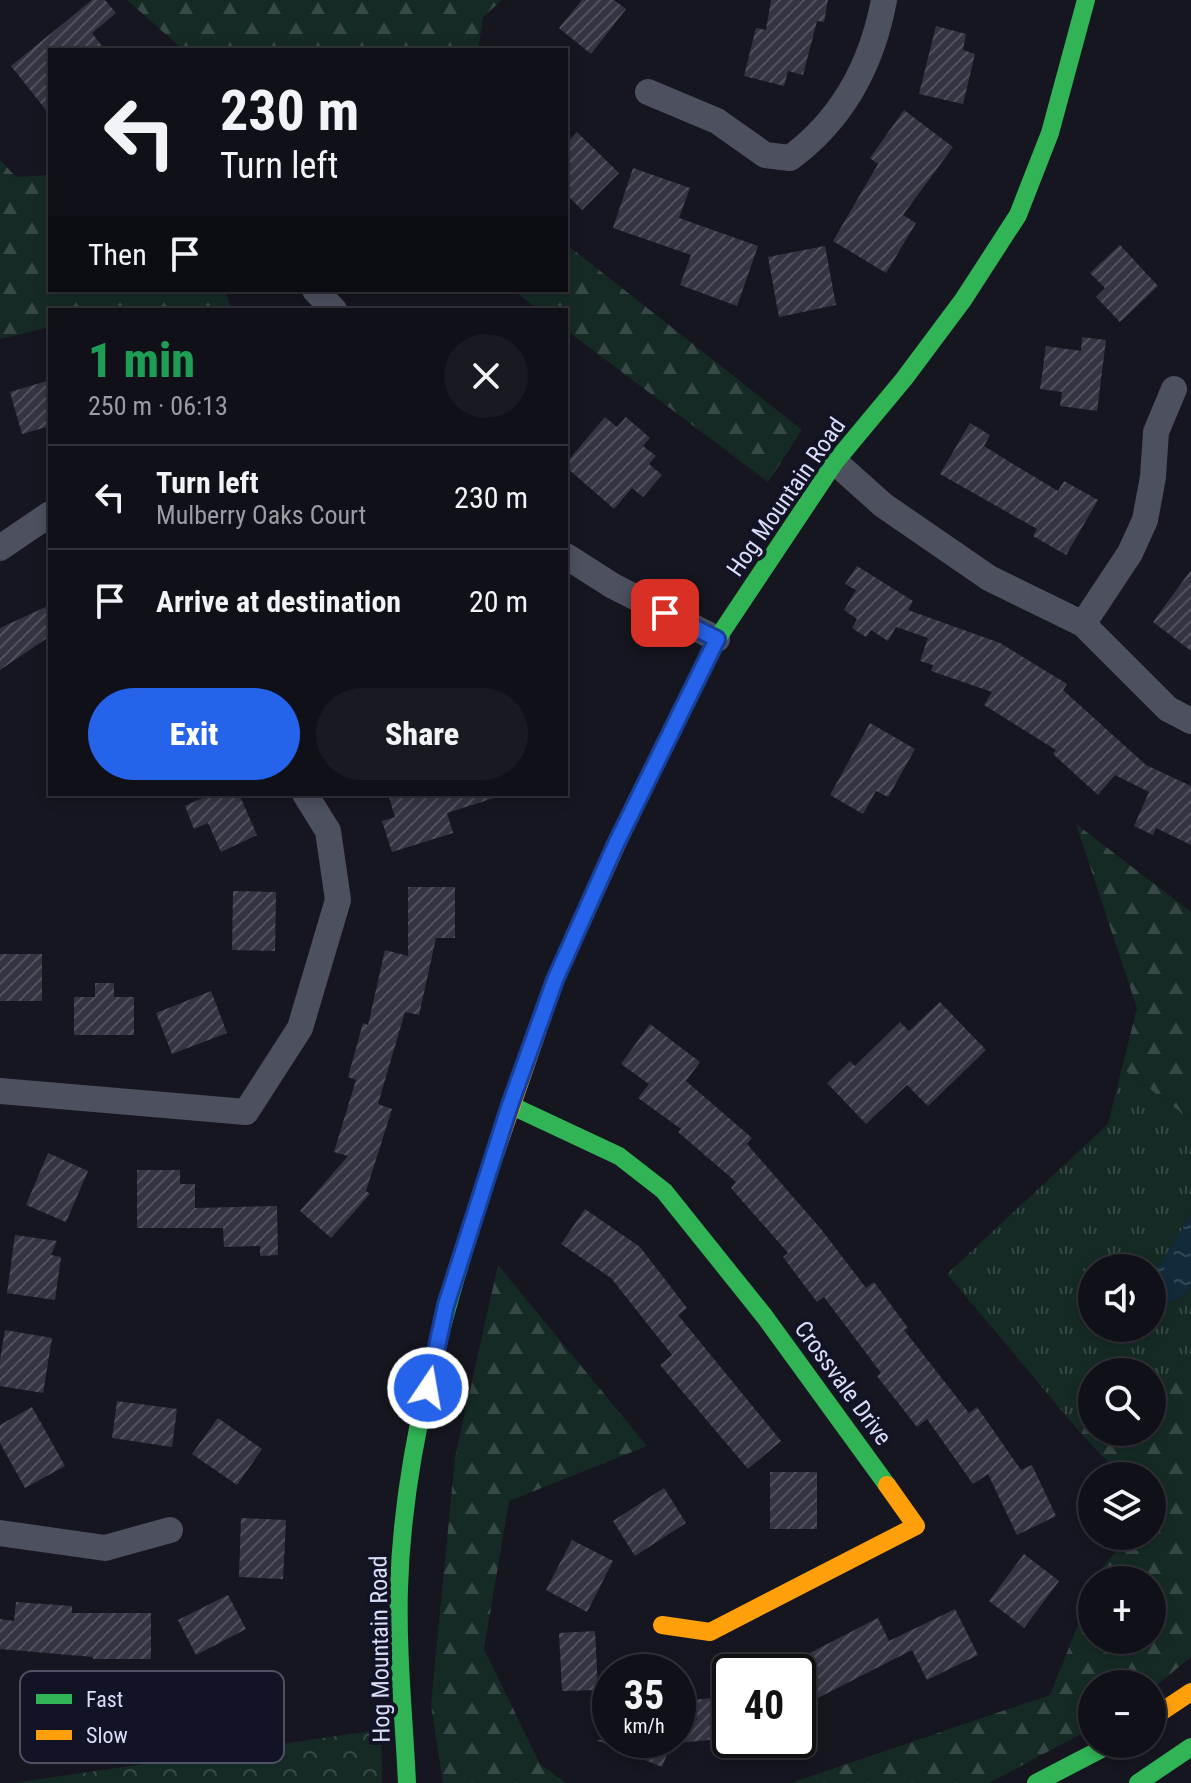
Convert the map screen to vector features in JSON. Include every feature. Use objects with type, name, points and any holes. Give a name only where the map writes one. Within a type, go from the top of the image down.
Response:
[{"type":"street","points":[[648,92],[717,121],[765,155],[790,158],[809,144],[846,101],[868,62],[884,0]]},
{"type":"street","name":"Hog Mountain Road","points":[[407,1783],[399,1588],[410,1472],[446,1305],[510,1105],[555,980],[621,833],[717,639],[835,462],[904,379],[963,300],[1018,215],[1050,133],[1086,0]]},
{"type":"street","points":[[317,292],[332,308]]},
{"type":"street","points":[[1083,624],[1130,553],[1145,520],[1153,477],[1156,432],[1174,389]]},
{"type":"street","points":[[835,462],[883,505],[989,578],[1083,624],[1168,709],[1191,721]]},
{"type":"street","points":[[0,548],[48,515]]},
{"type":"street","points":[[568,557],[613,586],[717,639]]},
{"type":"street","points":[[0,1091],[246,1112],[300,1028],[338,900],[328,831],[306,796]]},
{"type":"street","name":"Crossvale Drive","points":[[510,1105],[619,1156],[664,1191],[765,1317],[916,1526],[710,1632],[662,1625]]},
{"type":"street","points":[[0,1533],[105,1548],[170,1530]]},
{"type":"street","points":[[1166,1709],[1191,1692]]},
{"type":"street","points":[[1138,1783],[1191,1747]]},
{"type":"street","points":[[1036,1783],[1084,1758]]},
{"type":"green space","points":[[127,0],[502,0],[483,17],[478,48],[179,46]]},
{"type":"green space","points":[[0,160],[16,177],[48,175],[48,292],[226,292],[231,308],[48,308],[48,327],[0,339]]},
{"type":"green space","points":[[568,246],[802,430],[768,482],[568,332],[568,308],[536,308],[516,292],[568,292]]},
{"type":"green space","points":[[1076,824],[1191,912],[1191,1120],[1122,1068],[1137,1008]]},
{"type":"green space","points":[[1122,1068],[1191,1120],[1191,1215],[1166,1255],[1078,1254],[1078,1342],[1166,1342],[1166,1304],[1191,1287],[1191,1353],[1166,1381],[1166,1358],[1078,1358],[1078,1430],[947,1274],[1108,1124]]},
{"type":"green space","points":[[498,1265],[647,1446],[509,1501],[484,1649],[540,1764],[566,1783],[443,1783],[431,1705],[455,1457]]},
{"type":"green space","points":[[1191,1353],[1191,1657],[1166,1678],[1166,1670],[1078,1670],[1078,1735],[989,1783],[791,1783],[1050,1695],[1078,1625],[1078,1654],[1166,1654],[1166,1566],[1104,1566],[1118,1550],[1166,1550],[1166,1462],[1108,1462],[1093,1446],[1166,1446],[1166,1381]]},
{"type":"green space","points":[[381,1728],[382,1783],[13,1783],[151,1763],[284,1763],[284,1744]]},
{"type":"water","points":[[1191,1215],[1191,1287],[1166,1304],[1166,1255]]},
{"type":"building","points":[[92,0],[105,0],[116,13],[92,33],[103,48],[48,48],[48,112],[11,66]]},
{"type":"building","points":[[582,0],[614,0],[626,9],[591,54],[559,28]]},
{"type":"building","points":[[771,0],[828,0],[824,22],[817,21],[803,75],[788,71],[784,86],[744,76],[756,28],[766,30]]},
{"type":"building","points":[[936,26],[966,34],[963,50],[975,54],[963,104],[919,94]]},
{"type":"building","points":[[904,110],[953,147],[903,215],[916,223],[886,273],[833,241],[878,164],[870,158]]},
{"type":"building","points":[[577,132],[619,173],[582,210],[568,196],[568,142]]},
{"type":"building","points":[[633,168],[690,188],[679,218],[758,246],[737,306],[680,285],[691,255],[613,228]]},
{"type":"building","points":[[1120,245],[1158,286],[1120,322],[1096,297],[1105,288],[1090,273]]},
{"type":"building","points":[[825,246],[836,305],[779,317],[768,257]]},
{"type":"building","points":[[1082,337],[1106,340],[1097,411],[1060,406],[1062,392],[1040,389],[1046,346],[1081,351]]},
{"type":"building","points":[[48,381],[48,427],[22,434],[10,392]]},
{"type":"building","points":[[605,417],[617,427],[626,417],[650,438],[643,446],[656,456],[649,464],[662,475],[643,497],[632,488],[614,509],[568,469],[568,461]]},
{"type":"building","points":[[970,423],[990,435],[984,446],[1013,464],[1058,491],[1064,481],[1098,500],[1066,555],[1033,536],[1037,529],[940,474]]},
{"type":"building","points":[[857,566],[913,601],[908,610],[1000,643],[1067,684],[1063,690],[1146,765],[1191,786],[1191,845],[1156,828],[1153,835],[1134,826],[1149,792],[1115,775],[1098,795],[1053,754],[1056,750],[984,705],[992,692],[931,671],[933,665],[920,661],[928,638],[896,627],[888,641],[871,630],[866,637],[852,628],[857,619],[844,610],[856,590],[845,584]]},
{"type":"building","points":[[1191,570],[1191,651],[1153,622]]},
{"type":"building","points":[[48,606],[48,637],[0,670],[0,628]]},
{"type":"building","points":[[870,723],[915,749],[888,797],[876,791],[863,814],[830,795]]},
{"type":"building","points":[[207,796],[240,796],[257,835],[221,852],[208,823],[194,829],[185,806]]},
{"type":"building","points":[[389,796],[494,798],[447,813],[453,833],[392,852],[382,821],[395,817]]},
{"type":"building","points":[[408,887],[455,887],[455,938],[436,938],[419,1015],[405,1012],[378,1104],[392,1109],[366,1191],[370,1194],[331,1238],[300,1211],[348,1156],[334,1152],[356,1080],[348,1077],[363,1023],[368,1025],[385,950],[408,956]]},
{"type":"building","points":[[233,891],[276,892],[275,951],[232,950]]},
{"type":"building","points":[[0,954],[42,954],[42,1001],[0,1001]]},
{"type":"building","points":[[95,983],[114,983],[114,997],[134,997],[134,1035],[74,1035],[74,997],[95,997]]},
{"type":"building","points":[[211,991],[227,1033],[172,1054],[156,1013]]},
{"type":"building","points":[[940,1002],[986,1050],[928,1106],[907,1085],[866,1124],[827,1083],[850,1061],[855,1066],[900,1022],[909,1031]]},
{"type":"building","points":[[650,1024],[700,1062],[686,1081],[752,1138],[747,1144],[821,1229],[866,1288],[874,1282],[908,1328],[904,1330],[969,1413],[977,1407],[1021,1470],[1032,1465],[1056,1516],[1017,1535],[988,1474],[973,1484],[927,1419],[917,1427],[877,1376],[881,1373],[824,1297],[817,1302],[783,1257],[788,1253],[731,1188],[736,1182],[678,1132],[681,1129],[638,1098],[649,1084],[621,1064]]},
{"type":"building","points":[[48,1153],[88,1171],[66,1222],[26,1205]]},
{"type":"building","points":[[137,1170],[180,1170],[180,1184],[195,1184],[195,1208],[277,1206],[278,1255],[260,1256],[260,1246],[224,1247],[223,1228],[137,1228]]},
{"type":"building","points":[[585,1209],[640,1247],[687,1308],[678,1315],[781,1441],[748,1469],[660,1365],[672,1355],[611,1278],[561,1244]]},
{"type":"building","points":[[15,1235],[57,1241],[51,1255],[61,1257],[55,1300],[7,1293]]},
{"type":"building","points":[[5,1330],[52,1338],[43,1393],[0,1386]]},
{"type":"building","points":[[117,1401],[177,1409],[172,1447],[112,1438]]},
{"type":"building","points":[[32,1407],[65,1466],[25,1488],[0,1443],[0,1425]]},
{"type":"building","points":[[218,1418],[262,1449],[237,1485],[192,1454]]},
{"type":"building","points":[[770,1472],[817,1472],[817,1529],[770,1529]]},
{"type":"building","points":[[664,1488],[686,1523],[635,1556],[613,1521]]},
{"type":"building","points":[[241,1518],[286,1520],[283,1579],[239,1577]]},
{"type":"building","points":[[572,1540],[613,1561],[587,1612],[546,1590]]},
{"type":"building","points":[[1024,1554],[1059,1581],[1024,1628],[989,1601]]},
{"type":"building","points":[[228,1595],[246,1629],[196,1655],[178,1620]]},
{"type":"building","points":[[16,1602],[72,1606],[72,1613],[151,1613],[151,1659],[93,1659],[0,1649],[0,1619],[14,1621]]},
{"type":"building","points":[[955,1609],[978,1655],[927,1680],[912,1650],[816,1699],[816,1654],[808,1654],[878,1618],[889,1641]]},
{"type":"building","points":[[595,1631],[592,1690],[562,1691],[559,1633]]},
{"type":"building","points":[[712,1698],[712,1740],[696,1741],[696,1700]]},
{"type":"building","points":[[640,1758],[666,1758],[662,1767]]},
{"type":"traffic: fast","points":[[636,802],[717,639],[835,462],[904,379],[963,300],[1018,215],[1050,133],[1086,0]]},
{"type":"traffic: fast","points":[[510,1105],[619,1156],[664,1191],[765,1317],[887,1485]]},
{"type":"traffic: fast","points":[[407,1783],[399,1588],[408,1485],[440,1332],[485,1183]]},
{"type":"traffic: fast","points":[[1138,1783],[1191,1747]]},
{"type":"traffic: fast","points":[[1036,1783],[1084,1758]]},
{"type":"traffic: slow","points":[[485,1183],[555,980],[636,802]]},
{"type":"traffic: slow","points":[[662,1625],[710,1632],[916,1526],[887,1485]]},
{"type":"traffic: slow","points":[[1166,1709],[1191,1692]]},
{"type":"route","points":[[428,1388],[446,1305],[510,1105],[555,980],[615,846],[717,639],[665,613]]}]
